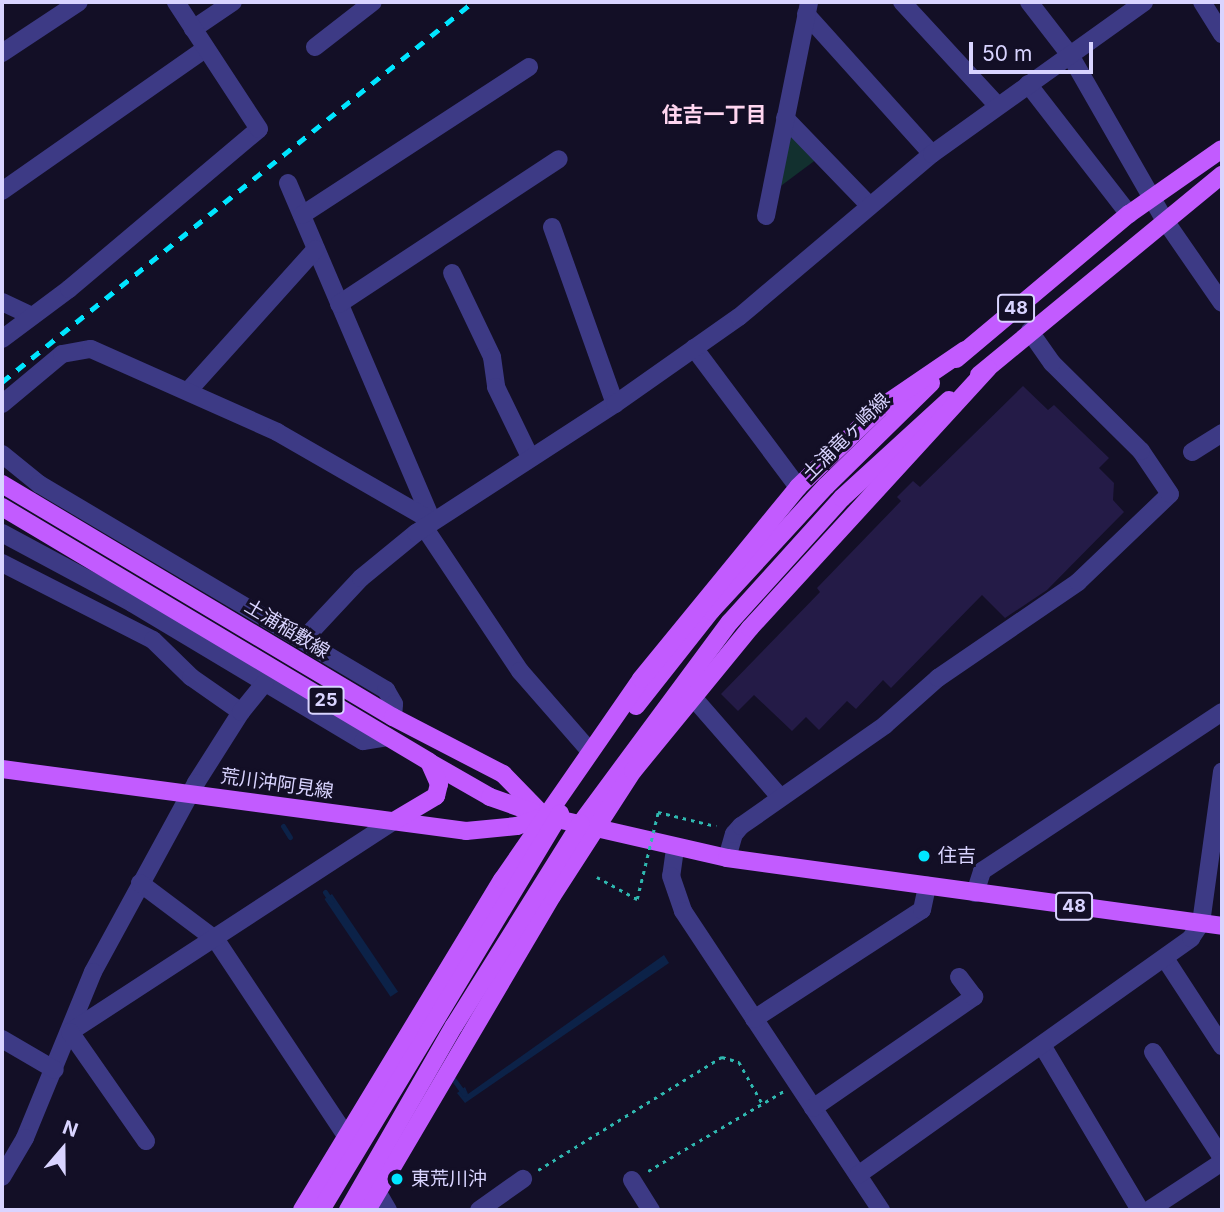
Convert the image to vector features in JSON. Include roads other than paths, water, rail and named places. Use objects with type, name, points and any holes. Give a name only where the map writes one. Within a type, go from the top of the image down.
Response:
[{"type":"main road","name":"土浦竜ヶ崎線","points":[[552,815],[711,611],[826,486],[965,350],[1129,214],[1222,149]]},
{"type":"main road","name":"48","points":[[1222,176],[1164,219],[1030,331],[842,498],[730,622],[588,827],[675,849],[727,858],[1222,926]]},
{"type":"main road","points":[[321,1210],[589,750],[641,679],[798,487],[880,408],[965,350]]},
{"type":"main road","points":[[348,1210],[461,1014],[588,827],[691,695],[988,368]]},
{"type":"main road","name":"土浦稲敷線","points":[[2,484],[393,717],[503,774],[552,815]]},
{"type":"main road","name":"25","points":[[2,507],[490,797],[588,827]]},
{"type":"main road","points":[[394,821],[436,796],[439,785],[429,762]]},
{"type":"main road","name":"荒川沖阿見線","points":[[2,769],[480,832],[517,827],[552,815]]},
{"type":"main road","points":[[302,1210],[346,1136],[552,815]]},
{"type":"main road","points":[[367,1210],[588,827]]},
{"type":"street","points":[[2,54],[79,2]]},
{"type":"street","points":[[2,339],[30,315],[69,289],[259,129],[176,2]]},
{"type":"street","points":[[193,29],[233,2]]},
{"type":"street","points":[[315,47],[373,2]]},
{"type":"street","points":[[902,2],[997,105]]},
{"type":"street","points":[[1029,2],[1070,55],[1164,219],[1222,303]]},
{"type":"street","points":[[303,640],[361,578],[428,524],[615,404],[694,348],[932,154],[1142,2]]},
{"type":"street","points":[[1202,2],[1222,34]]},
{"type":"street","points":[[807,8],[932,154]]},
{"type":"street","points":[[766,216],[807,8]]},
{"type":"street","points":[[2,191],[205,49]]},
{"type":"street","points":[[302,215],[529,67]]},
{"type":"street","points":[[1028,84],[1129,214]]},
{"type":"street","points":[[785,118],[870,206]]},
{"type":"street","points":[[339,304],[559,159]]},
{"type":"street","points":[[288,183],[428,524],[520,671],[589,750]]},
{"type":"street","points":[[552,227],[615,404]]},
{"type":"street","points":[[188,391],[316,249]]},
{"type":"street","points":[[453,273],[492,357],[496,387],[530,457]]},
{"type":"street","points":[[2,302],[30,315]]},
{"type":"street","points":[[727,858],[738,829],[885,725],[939,678],[1078,582],[1170,494],[1141,452],[1052,363],[1030,331]]},
{"type":"street","points":[[2,404],[62,354],[80,348],[188,391],[351,471],[428,524]]},
{"type":"street","points":[[694,348],[798,487]]},
{"type":"street","points":[[1192,452],[1222,433]]},
{"type":"street","points":[[2,454],[38,484],[386,690],[394,704],[393,717]]},
{"type":"street","points":[[2,533],[132,603],[363,741],[388,737]]},
{"type":"street","points":[[2,563],[146,636],[191,677],[242,712]]},
{"type":"street","points":[[121,623],[132,603]]},
{"type":"street","points":[[146,636],[157,618]]},
{"type":"street","points":[[2,1177],[25,1138],[93,972],[140,883],[190,794],[242,712],[265,682]]},
{"type":"street","points":[[691,695],[780,797]]},
{"type":"street","points":[[975,893],[982,871],[1222,712]]},
{"type":"street","points":[[858,1174],[1166,960],[1201,923],[1222,771]]},
{"type":"street","points":[[70,1032],[216,940],[394,821]]},
{"type":"street","points":[[675,849],[671,876],[674,894],[881,1210]]},
{"type":"street","points":[[140,883],[216,940],[346,1136]]},
{"type":"street","points":[[754,1019],[922,910],[927,886]]},
{"type":"street","points":[[1166,960],[1222,1046]]},
{"type":"street","points":[[813,1108],[974,997],[959,977]]},
{"type":"street","points":[[70,1032],[146,1142]]},
{"type":"street","points":[[2,1040],[55,1070]]},
{"type":"street","points":[[1042,1045],[1140,1210]]},
{"type":"street","points":[[1149,1210],[1222,1160],[1153,1052]]},
{"type":"street","points":[[479,1210],[523,1180]]},
{"type":"street","points":[[632,1180],[651,1210]]},
{"type":"street","points":[[378,1193],[388,1210]]},
{"type":"water","points":[[332,894],[398,992],[391,997],[325,899]]},
{"type":"water","points":[[664,955],[669,963],[465,1103],[457,1093],[465,1087],[468,1094]]},
{"type":"waterway","points":[[283,826],[290,837]]},
{"type":"waterway","points":[[325,892],[331,901]]},
{"type":"waterway","points":[[454,1080],[464,1094]]},
{"type":"railway","points":[[2,382],[473,2]]},
{"type":"place","name":"住吉","points":[[924,856]]},
{"type":"place","name":"東荒川沖","points":[[397,1179]]},
{"type":"district","name":"住吉一丁目","points":[[714,115]]}]
